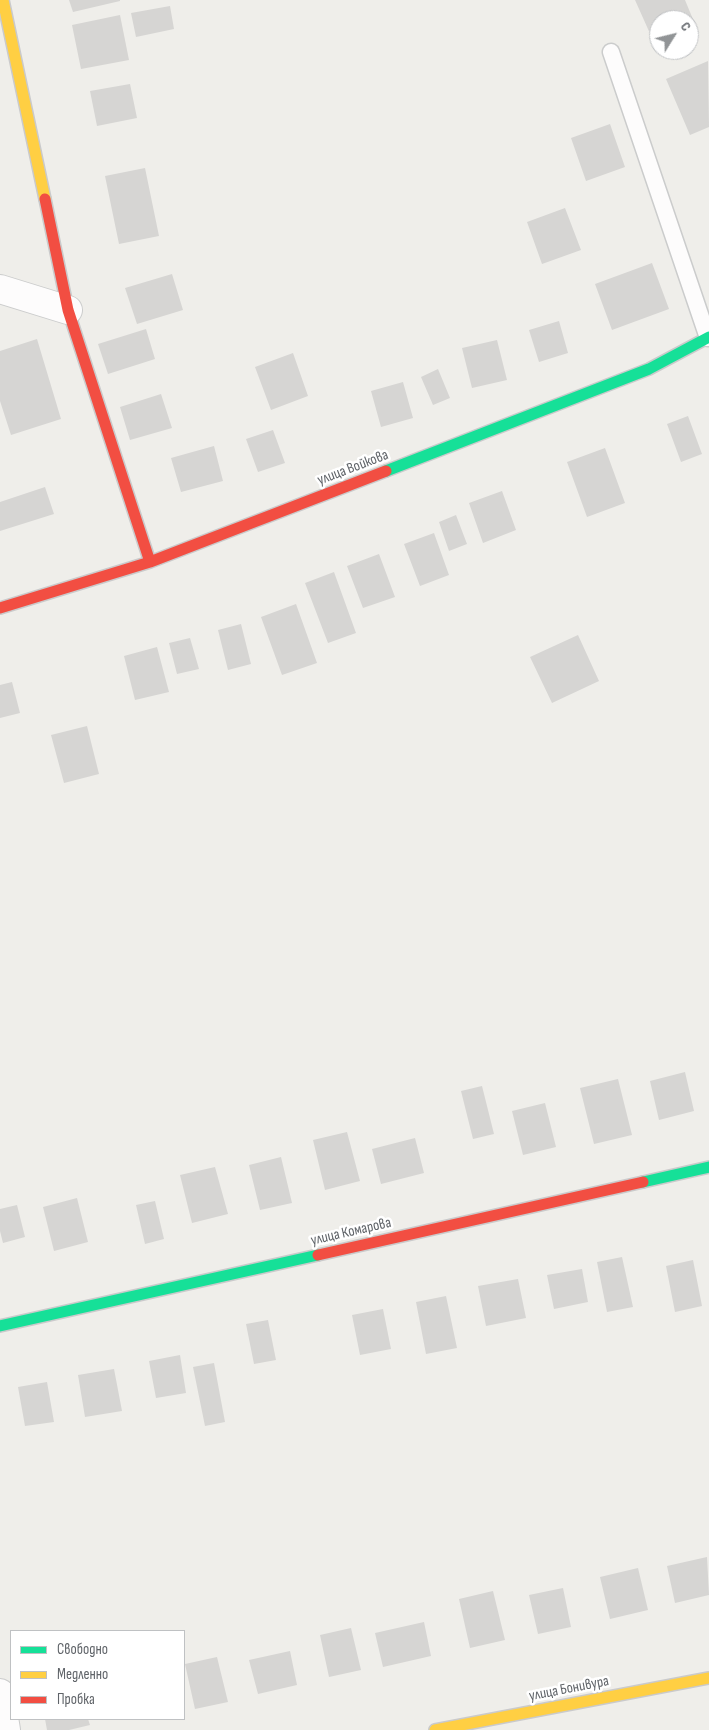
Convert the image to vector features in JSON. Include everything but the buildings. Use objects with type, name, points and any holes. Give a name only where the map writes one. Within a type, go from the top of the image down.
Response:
[{"type":"street","points":[[3,0],[68,310],[150,562]]},
{"type":"street","points":[[0,289],[68,310]]},
{"type":"street","name":"улица Войкова","points":[[0,608],[150,562],[650,369],[708,338]]},
{"type":"street","name":"улица Комарова","points":[[0,1326],[709,1167]]},
{"type":"street","name":"улица Бонивура","points":[[436,1730],[709,1678]]},
{"type":"street","points":[[0,1693],[6,1730]]},
{"type":"lane","points":[[610,52],[708,338]]},
{"type":"traffic: fast","points":[[386,471],[649,369],[709,337]]},
{"type":"traffic: fast","points":[[643,1182],[709,1167]]},
{"type":"traffic: fast","points":[[0,1326],[318,1255]]},
{"type":"traffic: slow","points":[[3,0],[45,199]]},
{"type":"traffic: slow","points":[[435,1730],[709,1678]]},
{"type":"traffic: jam","points":[[45,199],[68,310],[150,562]]},
{"type":"traffic: jam","points":[[0,608],[150,562],[386,471]]},
{"type":"traffic: jam","points":[[318,1255],[643,1182]]}]
